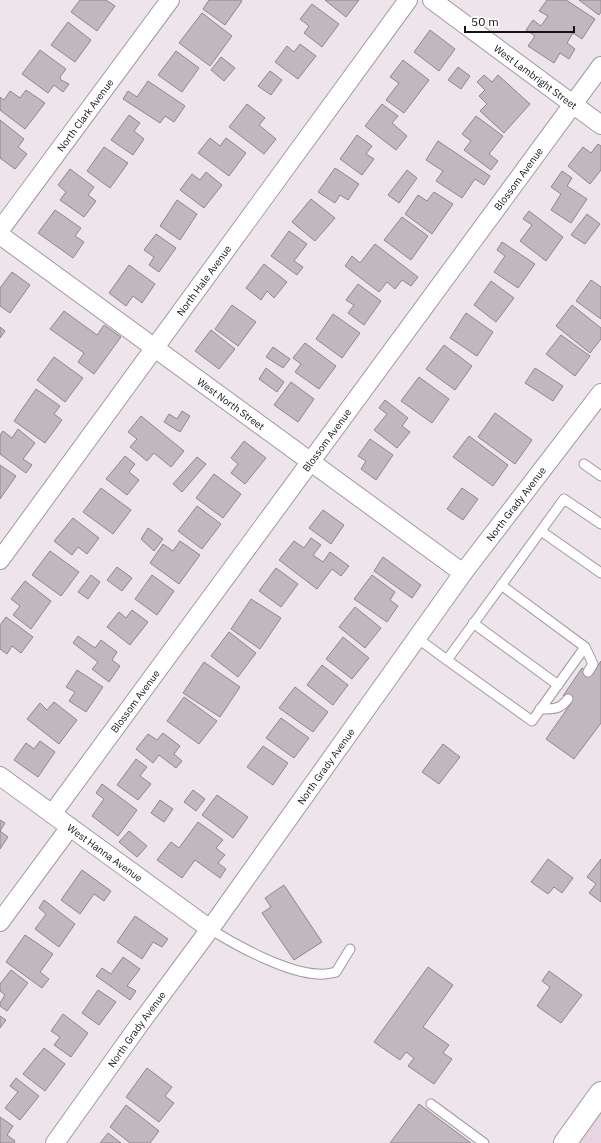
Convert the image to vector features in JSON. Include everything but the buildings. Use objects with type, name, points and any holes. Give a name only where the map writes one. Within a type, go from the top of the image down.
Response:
[{"type":"street","name":"North Clark Avenue","points":[[0,230],[170,0]]},
{"type":"street","name":"North Hale Avenue","points":[[0,560],[408,0]]},
{"type":"street","name":"West Lambright Street","points":[[432,0],[601,125]]},
{"type":"street","name":"Blossom Avenue","points":[[52,814],[601,66]]},
{"type":"street","name":"West North Street","points":[[0,235],[463,572]]},
{"type":"street","name":"North Grady Avenue","points":[[55,1143],[210,929],[463,572],[601,393]]},
{"type":"street","name":"West Hanna Avenue","points":[[0,776],[210,929]]},
{"type":"street","points":[[0,922],[70,827]]},
{"type":"street","points":[[564,1143],[601,1093]]},
{"type":"lane","points":[[584,464],[601,476]]},
{"type":"lane","points":[[446,660],[564,499],[601,524]]},
{"type":"lane","points":[[541,531],[601,574]]},
{"type":"lane","points":[[501,585],[585,647],[593,664],[588,672]]},
{"type":"lane","points":[[473,624],[558,685]]},
{"type":"lane","points":[[417,638],[532,721],[585,647]]},
{"type":"lane","points":[[540,709],[556,709],[564,704],[568,699]]},
{"type":"lane","points":[[210,929],[249,951],[304,972],[319,974],[336,972],[350,949]]},
{"type":"lane","points":[[431,1104],[484,1143]]},
{"type":"shaded area","points":[[601,1112],[601,1143],[579,1143]]}]
